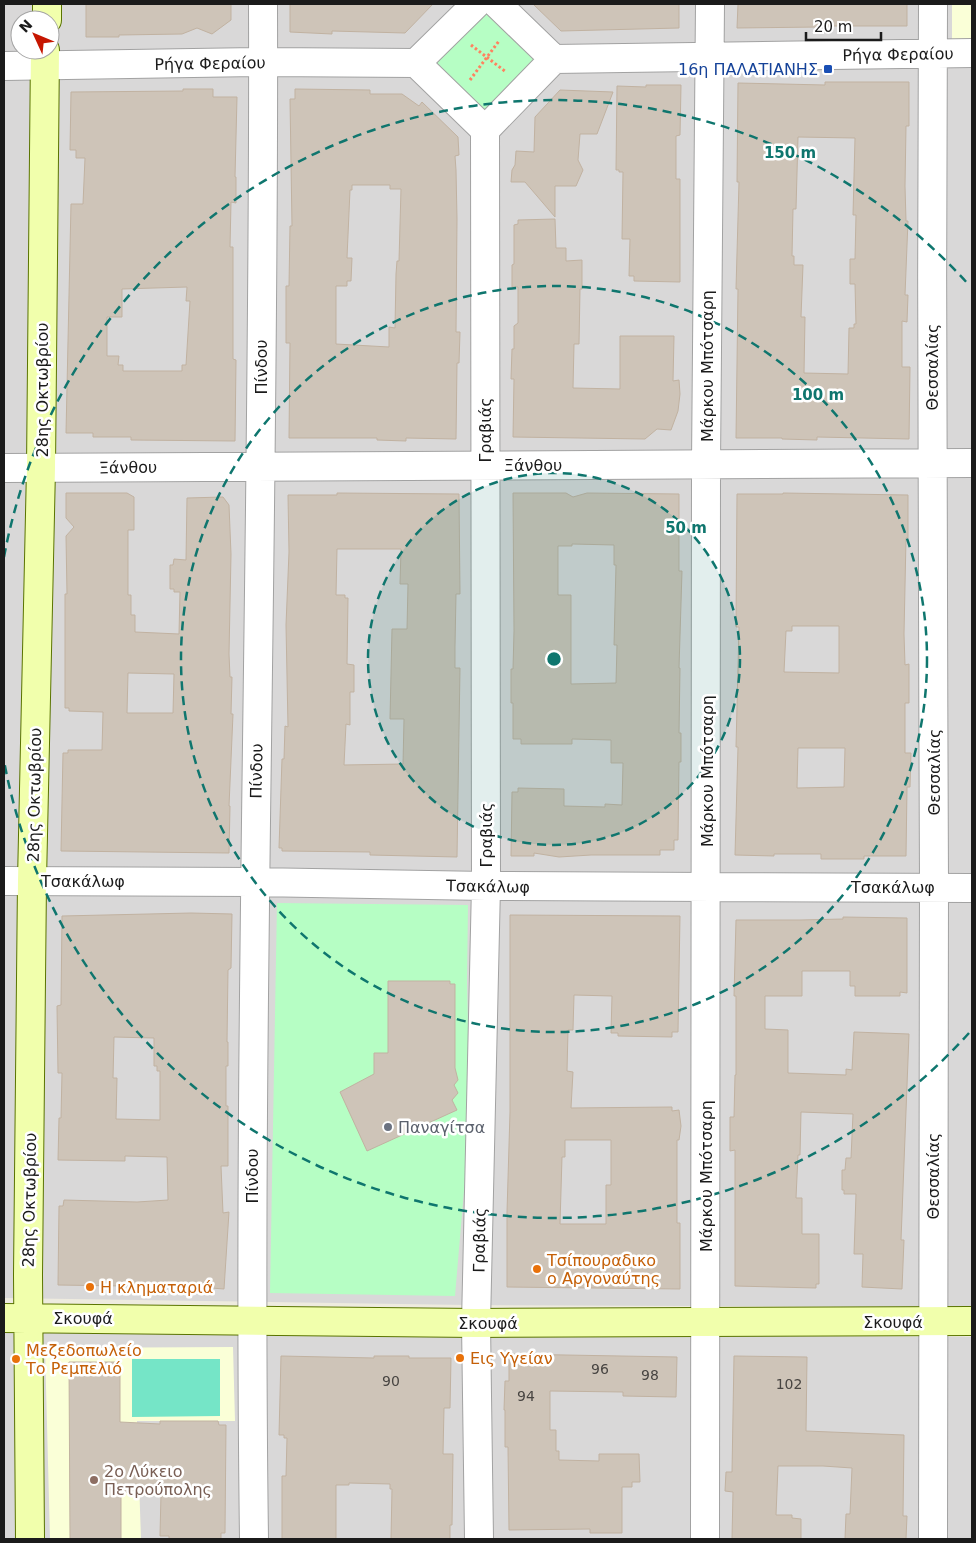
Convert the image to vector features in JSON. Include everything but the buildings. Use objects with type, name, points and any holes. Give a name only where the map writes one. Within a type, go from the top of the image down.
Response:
[{"type":"street","name":"Πίνδου","points":[[254,1539],[252,1320],[254,882],[260,466],[263,4]]},
{"type":"street","points":[[476,4],[416,63],[485,130],[554,59],[506,12]]},
{"type":"street","name":"Μάρκου Μπότσαρη","points":[[705,1539],[706,464],[710,4]]},
{"type":"street","name":"Θεσσαλίας","points":[[933,4],[931,463],[934,887],[933,1539]]},
{"type":"street","name":"Ρήγα Φεραίου","points":[[554,59],[972,54]]},
{"type":"street","name":"Ρήγα Φεραίου","points":[[60,58],[416,63]]},
{"type":"street","name":"Ρήγα Φεραίου","points":[[4,66],[35,60]]},
{"type":"street","name":"28ης Οκτωβρίου","points":[[30,1539],[16,1318],[32,881],[41,468],[45,60]]},
{"type":"street","name":"Γραβιάς","points":[[479,1539],[476,1323],[486,886],[485,130]]},
{"type":"street","name":"Ξάνθου","points":[[4,468],[972,463]]},
{"type":"street","name":"Τσακάλωφ","points":[[4,881],[254,882],[486,886],[972,888]]},
{"type":"street","name":"Σκουφά","points":[[16,1318],[476,1323],[972,1321]]},
{"type":"path","points":[[455,101],[487,57],[506,12]]},
{"type":"path","points":[[451,29],[526,88]]},
{"type":"shaded area","points":[[4,4],[972,4],[972,1307],[467,1305],[4,1298]]},
{"type":"shaded area","points":[[952,4],[972,4],[972,40],[952,41]]},
{"type":"shaded area","points":[[4,1332],[972,1337],[972,1539],[4,1539]]},
{"type":"shaded area","name":"2ο Λύκειο Πετρούπολης","points":[[233,1347],[235,1421],[137,1421],[141,1539],[50,1539],[45,1348]]},
{"type":"green space","points":[[484,9],[538,61],[485,116],[432,64]]},
{"type":"green space","points":[[277,903],[468,905],[467,982],[470,1120],[455,1296],[270,1293]]},
{"type":"green space","points":[[132,1359],[220,1359],[220,1416],[132,1417]]},
{"type":"place","name":"16η ΠΑΛΑΤΙΑΝΗΣ","points":[[828,69]]},
{"type":"place","name":"Παναγίτσα","points":[[388,1127]]},
{"type":"place","name":"Τσίπουραδικο ο Αργοναύτης","points":[[537,1269]]},
{"type":"place","name":"Η κληματαριά","points":[[90,1287]]},
{"type":"place","name":"Εις Υγείαν","points":[[460,1358]]},
{"type":"place","name":"Μεζεδοπωλείο Το Ρεμπελιό","points":[[16,1359]]},
{"type":"place","name":"2ο Λύκειο Πετρούπολης","points":[[94,1480]]}]
